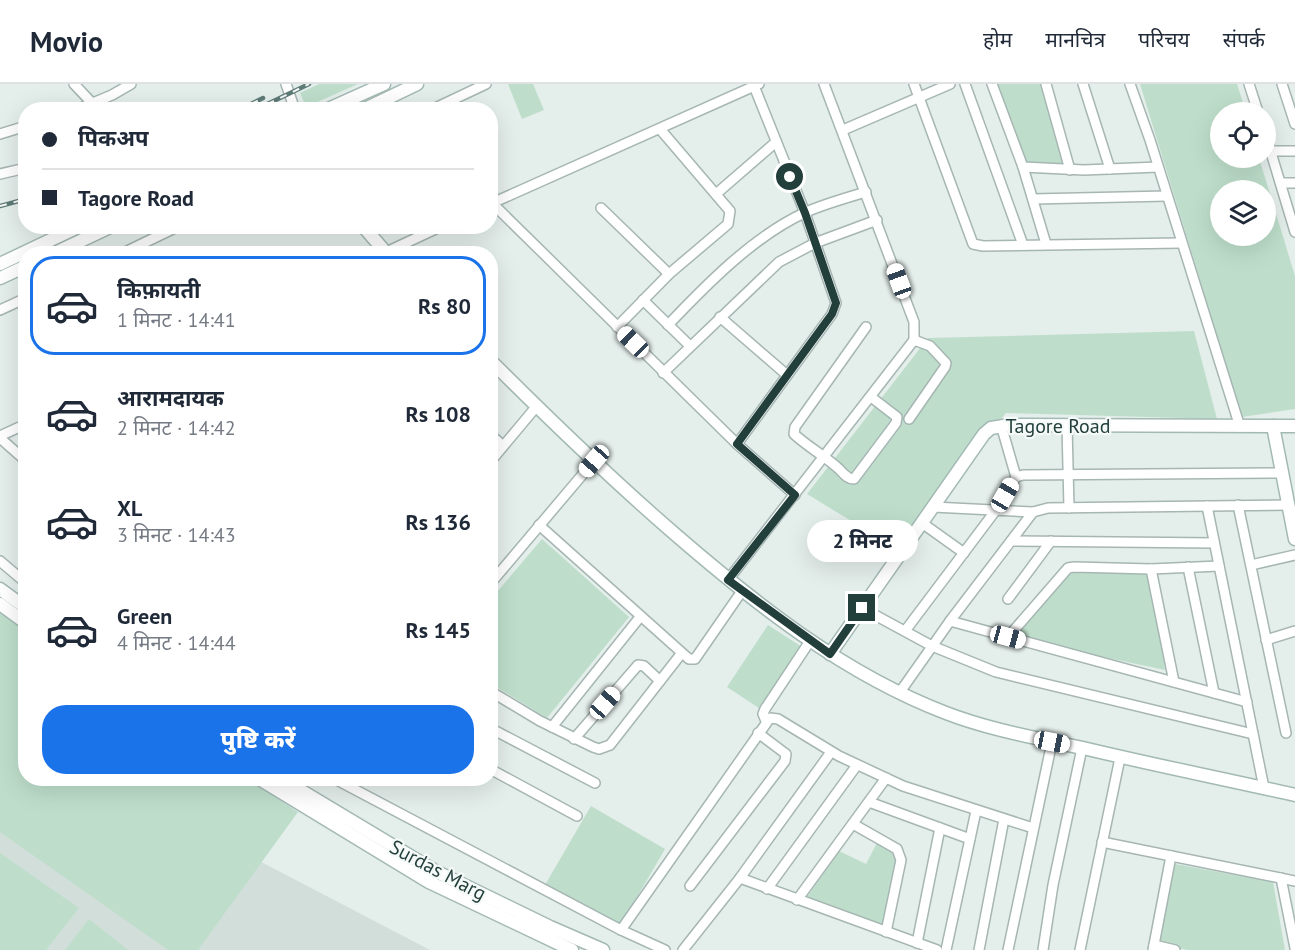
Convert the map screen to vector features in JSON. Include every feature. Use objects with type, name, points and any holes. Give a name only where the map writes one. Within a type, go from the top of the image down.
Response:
[{"type":"street","points":[[74,84],[90,102]]},
{"type":"street","points":[[96,102],[131,84]]},
{"type":"street","points":[[286,84],[292,102]]},
{"type":"street","points":[[344,102],[384,84]]},
{"type":"street","points":[[448,102],[486,84]]},
{"type":"street","points":[[728,580],[914,340],[914,322],[824,84]]},
{"type":"street","points":[[914,84],[973,244],[983,246],[1181,243]]},
{"type":"street","points":[[843,130],[950,84]]},
{"type":"street","points":[[965,84],[1023,245]]},
{"type":"street","points":[[992,84],[1023,167],[1046,244]]},
{"type":"street","points":[[1046,84],[1070,170]]},
{"type":"street","points":[[1083,84],[1110,169]]},
{"type":"street","points":[[1130,84],[1240,427]]},
{"type":"street","points":[[1248,84],[1254,102]]},
{"type":"street","points":[[1282,84],[1295,124]]},
{"type":"street","points":[[498,200],[757,85],[836,303],[832,314],[737,444]]},
{"type":"street","points":[[378,102],[409,86]]},
{"type":"street","points":[[0,122],[4,133]]},
{"type":"street","points":[[617,327],[669,274],[728,224],[731,217],[730,211],[717,194],[660,129]]},
{"type":"street","points":[[717,194],[776,142]]},
{"type":"street","points":[[1276,151],[1295,151]]},
{"type":"street","points":[[1276,166],[1293,216],[1295,232]]},
{"type":"street","points":[[1023,167],[1070,170],[1158,168]]},
{"type":"street","points":[[0,174],[18,170]]},
{"type":"street","points":[[1282,183],[1295,183]]},
{"type":"street","points":[[668,325],[690,301],[762,237],[805,213],[866,192]]},
{"type":"street","points":[[1033,199],[1167,196]]},
{"type":"street","points":[[601,208],[669,274]]},
{"type":"street","points":[[498,210],[663,373],[737,444],[795,495]]},
{"type":"street","points":[[663,373],[770,269],[815,243],[877,220]]},
{"type":"street","points":[[38,246],[63,234]]},
{"type":"street","points":[[70,246],[95,234]]},
{"type":"street","points":[[138,246],[162,234]]},
{"type":"street","points":[[370,234],[379,246]]},
{"type":"street","points":[[400,246],[425,234]]},
{"type":"street","points":[[0,264],[18,255]]},
{"type":"street","points":[[0,278],[18,270]]},
{"type":"street","points":[[643,300],[690,346]]},
{"type":"street","points":[[0,310],[18,302]]},
{"type":"street","points":[[720,318],[788,375]]},
{"type":"street","points":[[866,327],[794,431],[796,436],[824,456],[849,479],[858,476],[892,430],[897,417],[871,397]]},
{"type":"street","points":[[909,419],[946,363],[930,346],[914,340]]},
{"type":"street","points":[[498,368],[594,461],[728,580],[810,641],[900,692],[976,724],[1120,758],[1295,795]]},
{"type":"street","points":[[498,453],[536,407]]},
{"type":"street","points":[[1001,425],[1016,477]]},
{"type":"street","name":"Tagore Road","points":[[830,654],[984,434],[991,429],[1001,425],[1295,426]]},
{"type":"street","points":[[1067,426],[1069,508]]},
{"type":"street","points":[[1273,426],[1295,539]]},
{"type":"street","points":[[18,428],[0,437],[18,454]]},
{"type":"street","points":[[498,441],[504,446]]},
{"type":"street","points":[[498,574],[594,461]]},
{"type":"street","points":[[905,631],[996,510],[1016,477],[1023,475],[1282,473]]},
{"type":"street","points":[[1238,505],[1286,733]]},
{"type":"street","points":[[933,507],[1033,513],[1048,508],[1288,505]]},
{"type":"street","points":[[1207,506],[1264,788]]},
{"type":"street","points":[[900,692],[950,621],[1033,513]]},
{"type":"street","points":[[922,523],[964,553]]},
{"type":"street","points":[[539,525],[689,659],[695,659],[742,591]]},
{"type":"street","points":[[1011,541],[1215,543]]},
{"type":"street","points":[[1008,599],[1051,541]]},
{"type":"street","points":[[1251,566],[1295,555]]},
{"type":"street","points":[[0,561],[18,576]]},
{"type":"street","points":[[1008,637],[1068,568],[1151,569],[1219,566]]},
{"type":"street","points":[[1188,567],[1214,693]]},
{"type":"street","points":[[1151,569],[1174,682]]},
{"type":"street","points":[[0,589],[18,602]]},
{"type":"street","points":[[0,604],[18,617]]},
{"type":"street","points":[[862,608],[932,646],[1008,676],[1122,701],[1253,734]]},
{"type":"street","points":[[552,727],[640,617]]},
{"type":"street","points":[[950,621],[1247,702]]},
{"type":"street","points":[[1266,640],[1295,631]]},
{"type":"street","points":[[766,722],[763,714],[765,709],[810,641]]},
{"type":"street","points":[[498,696],[574,739],[592,747],[605,748],[610,745],[681,654]]},
{"type":"street","points":[[574,739],[638,665],[644,666],[660,681]]},
{"type":"street","points":[[621,930],[770,718],[778,719],[831,752],[903,786],[1033,828]]},
{"type":"street","points":[[498,732],[595,783]]},
{"type":"street","points":[[690,886],[785,761],[786,754],[758,733]]},
{"type":"street","points":[[1008,950],[1052,742]]},
{"type":"street","points":[[1043,950],[1053,885],[1082,748]]},
{"type":"street","points":[[683,950],[740,878],[831,752]]},
{"type":"street","points":[[1080,950],[1120,758]]},
{"type":"street","points":[[767,889],[857,765]]},
{"type":"street","points":[[498,773],[578,816]]},
{"type":"street","points":[[797,900],[886,778]]},
{"type":"street","name":"Surdas Marg","points":[[274,786],[435,871],[603,950]]},
{"type":"street","name":"Surdas Marg","points":[[290,786],[315,806],[429,882],[572,950]]},
{"type":"street","points":[[348,786],[621,930],[665,950]]},
{"type":"street","points":[[869,802],[970,839]]},
{"type":"street","points":[[946,950],[976,811]]},
{"type":"street","points":[[979,950],[1004,819]]},
{"type":"street","points":[[853,824],[897,849],[900,854],[901,860],[886,932]]},
{"type":"street","points":[[917,943],[940,828]]},
{"type":"street","points":[[1102,842],[1295,881]]},
{"type":"street","points":[[1171,856],[1153,947],[1175,950]]},
{"type":"street","points":[[740,878],[937,950]]},
{"type":"street","points":[[1281,878],[1295,948]]},
{"type":"shaded area","points":[[0,689],[18,751],[18,786],[49,786],[248,855],[430,950],[0,950]]},
{"type":"green space","points":[[319,84],[358,84],[317,102],[304,102],[300,93]]},
{"type":"green space","points":[[508,84],[533,84],[544,110],[522,119]]},
{"type":"green space","points":[[997,84],[1041,84],[1067,167],[1027,165]]},
{"type":"green space","points":[[1140,84],[1237,84],[1243,102],[1210,102],[1210,168],[1262,168],[1266,180],[1210,180],[1210,246],[1276,246],[1276,214],[1295,276],[1295,409],[1242,417]]},
{"type":"green space","points":[[1194,331],[1217,419],[1006,413],[894,547],[807,494],[928,338]]},
{"type":"green space","points":[[542,539],[629,617],[547,718],[498,688],[498,591]]},
{"type":"green space","points":[[1074,564],[1151,569],[1165,670],[1008,637]]},
{"type":"green space","points":[[0,604],[18,620],[18,786],[259,786],[298,812],[198,950],[168,950],[0,832]]},
{"type":"green space","points":[[768,625],[802,647],[762,710],[727,687]]},
{"type":"green space","points":[[591,806],[665,849],[619,928],[545,885]]},
{"type":"green space","points":[[877,843],[895,851],[899,861],[885,925],[807,897],[839,851],[866,864]]},
{"type":"green space","points":[[0,853],[79,908],[46,950],[0,950]]},
{"type":"green space","points":[[1175,864],[1273,882],[1285,950],[1188,950],[1159,944]]},
{"type":"green space","points":[[89,919],[128,950],[65,950]]},
{"type":"railway","points":[[272,102],[309,84]]},
{"type":"railway","points":[[255,102],[263,98]]},
{"type":"railway","points":[[0,206],[18,201]]},
{"type":"route","points":[[790,177],[836,303],[832,314],[737,444],[795,495],[728,580],[830,654],[862,608]]}]
